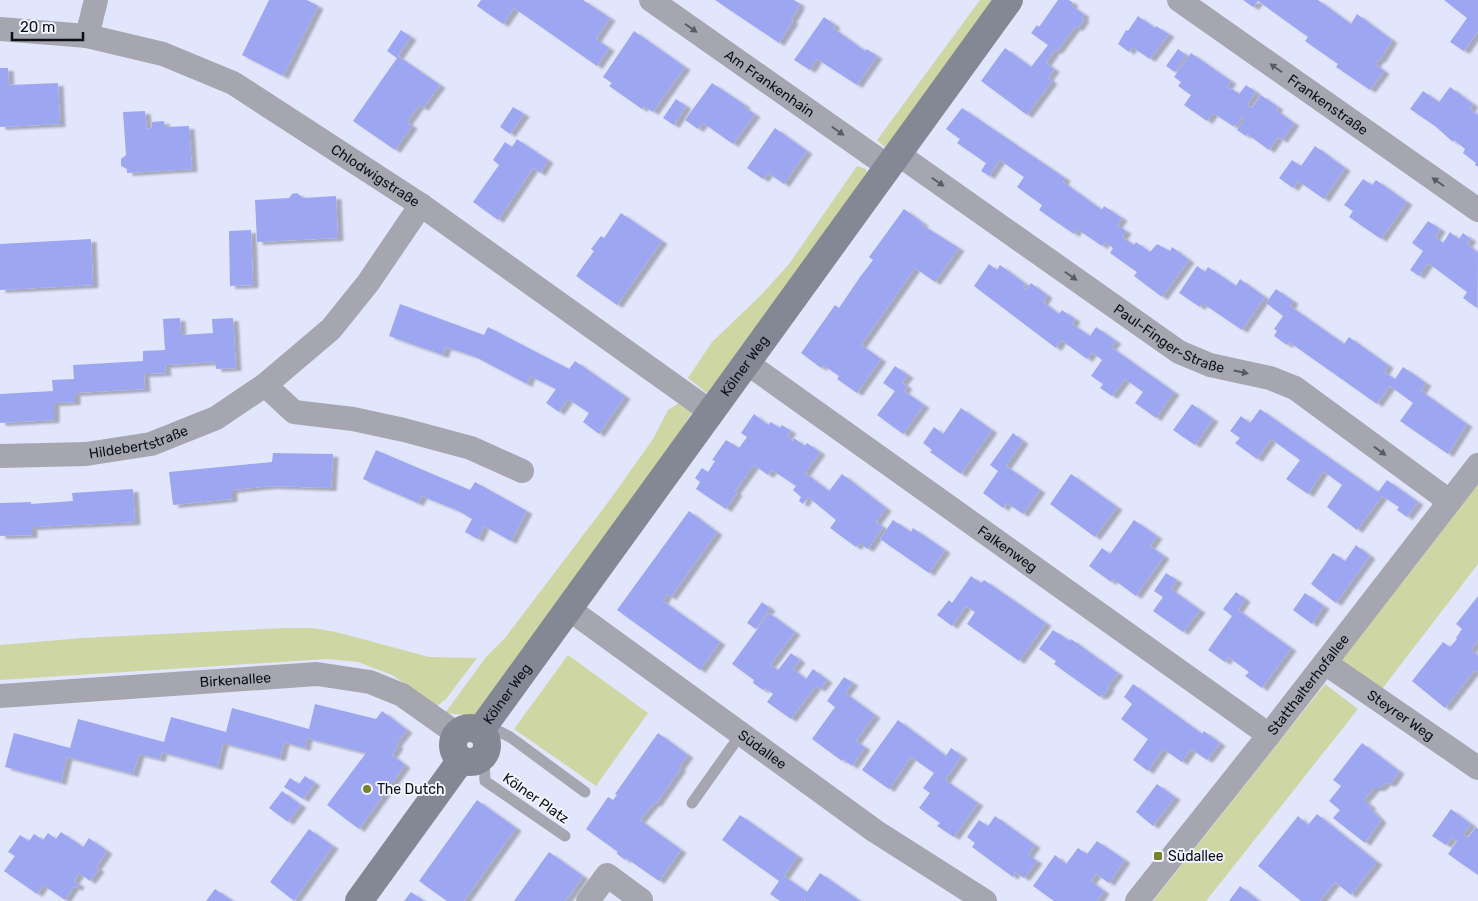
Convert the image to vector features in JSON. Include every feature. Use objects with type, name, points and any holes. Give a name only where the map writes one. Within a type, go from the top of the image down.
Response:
[{"type":"street","points":[[87,36],[96,0]]},
{"type":"street","name":"Am Frankenhain","points":[[651,0],[893,160]]},
{"type":"street","name":"Kölner Weg","points":[[360,901],[473,741],[1009,0]]},
{"type":"street","name":"Frankenstraße","points":[[1179,0],[1478,210]]},
{"type":"street","name":"Chlodwigstraße","points":[[0,28],[87,36],[163,54],[233,83],[420,205],[711,412]]},
{"type":"street","name":"Paul-Finger-Straße","points":[[893,160],[1179,352],[1210,365],[1270,378],[1295,388],[1449,502]]},
{"type":"street","name":"Hildebertstraße","points":[[0,456],[86,454],[151,444],[216,418],[265,385],[331,329],[368,283],[420,205]]},
{"type":"street","name":"Falkenweg","points":[[747,363],[1269,735]]},
{"type":"street","points":[[265,385],[294,412],[353,419],[404,430],[471,448],[522,471]]},
{"type":"street","name":"Statthalterhofallee","points":[[1137,901],[1269,735],[1478,465]]},
{"type":"street","name":"Südallee","points":[[569,609],[875,831],[985,901]]},
{"type":"street","name":"Steyrer Weg","points":[[1325,663],[1478,768]]},
{"type":"street","name":"Birkenallee","points":[[0,696],[317,674],[370,682],[402,695],[473,741]]},
{"type":"street","points":[[588,901],[607,874],[640,901]]},
{"type":"lane","points":[[692,803],[741,734]]},
{"type":"lane","points":[[473,741],[510,737],[585,792]]},
{"type":"lane","name":"Kölner Platz","points":[[473,741],[485,781],[565,836]]},
{"type":"green space","points":[[980,0],[994,0],[887,149],[877,140]]},
{"type":"green space","points":[[857,166],[866,169],[867,173],[708,394],[688,378],[712,342],[762,294],[789,264]]},
{"type":"green space","points":[[679,403],[693,411],[655,470],[476,716],[445,713],[486,657],[505,638],[609,501],[653,439],[668,410]]},
{"type":"green space","points":[[1478,484],[1478,564],[1379,693],[1336,663],[1416,565]]},
{"type":"green space","points":[[313,628],[336,632],[429,657],[477,658],[446,699],[437,706],[392,675],[358,662],[327,659],[0,680],[0,645],[82,638]]},
{"type":"green space","points":[[568,655],[648,713],[596,786],[514,729]]},
{"type":"green space","points":[[1325,684],[1358,709],[1206,901],[1153,901]]},
{"type":"building","points":[[269,0],[307,0],[318,6],[283,76],[242,55]]},
{"type":"building","points":[[481,0],[583,0],[610,18],[596,39],[609,48],[597,66],[514,8],[503,24],[477,6]]},
{"type":"building","points":[[715,0],[794,0],[800,4],[791,20],[793,21],[779,43]]},
{"type":"building","points":[[1058,0],[1069,0],[1072,2],[1072,6],[1084,14],[1082,17],[1084,19],[1078,28],[1075,27],[1057,51],[1055,50],[1046,63],[1054,69],[1048,78],[1052,81],[1027,115],[981,81],[1005,48],[1031,67],[1048,45],[1031,33],[1037,25],[1039,27]]},
{"type":"building","points":[[1243,0],[1318,0],[1351,24],[1357,14],[1392,40],[1380,60],[1375,64],[1384,71],[1370,90],[1336,67],[1338,64],[1305,41],[1308,37],[1258,1],[1253,7]]},
{"type":"building","points":[[1444,0],[1478,0],[1478,31],[1464,51],[1450,42],[1467,18]]},
{"type":"building","points":[[1138,16],[1155,28],[1156,26],[1169,34],[1150,59],[1132,47],[1129,52],[1118,44],[1126,30],[1128,31]]},
{"type":"building","points":[[824,17],[835,25],[833,28],[865,51],[867,49],[877,56],[857,85],[817,59],[810,70],[794,60]]},
{"type":"building","points":[[401,30],[411,37],[398,56],[440,85],[423,108],[419,105],[407,122],[412,126],[395,150],[353,121],[397,58],[387,51]]},
{"type":"building","points":[[634,31],[685,67],[653,112],[644,106],[642,109],[609,86],[612,83],[603,77]]},
{"type":"building","points":[[1178,49],[1186,55],[1175,72],[1166,66]]},
{"type":"building","points":[[1191,53],[1231,81],[1227,87],[1230,89],[1239,94],[1246,85],[1256,92],[1247,105],[1252,108],[1261,95],[1278,107],[1276,110],[1294,123],[1282,140],[1278,137],[1269,150],[1247,134],[1246,136],[1237,130],[1245,118],[1242,117],[1233,126],[1213,113],[1207,121],[1184,105],[1191,95],[1178,86],[1181,82],[1174,77]]},
{"type":"building","points":[[0,68],[8,68],[9,85],[58,83],[60,124],[0,127]]},
{"type":"building","points":[[712,83],[755,114],[733,144],[703,123],[698,129],[685,120]]},
{"type":"building","points":[[1450,87],[1473,104],[1470,109],[1478,115],[1478,167],[1475,165],[1476,163],[1463,153],[1465,149],[1410,109],[1423,91],[1439,102]]},
{"type":"building","points":[[676,99],[686,106],[674,125],[663,118]]},
{"type":"building","points":[[513,107],[524,114],[510,134],[500,127]]},
{"type":"building","points":[[962,108],[1065,178],[1063,182],[1102,210],[1104,206],[1122,218],[1117,225],[1126,231],[1122,237],[1134,245],[1136,242],[1150,252],[1157,244],[1170,251],[1172,247],[1189,260],[1162,297],[1134,276],[1137,272],[1110,253],[1113,248],[1105,242],[1102,246],[1077,229],[1074,234],[1039,210],[1042,205],[1017,187],[1024,177],[1000,160],[989,176],[981,171],[986,163],[957,143],[960,139],[946,129]]},
{"type":"building","points":[[145,111],[147,129],[152,128],[152,122],[164,121],[165,127],[189,126],[192,169],[127,173],[127,169],[121,166],[121,159],[126,155],[123,112]]},
{"type":"building","points":[[775,128],[807,151],[784,184],[768,173],[763,179],[747,168]]},
{"type":"building","points":[[517,139],[548,160],[540,173],[533,168],[498,220],[473,202],[499,165],[493,160],[505,142],[512,147]]},
{"type":"building","points":[[1315,146],[1345,168],[1324,199],[1298,181],[1293,188],[1279,178],[1292,160],[1301,166]]},
{"type":"building","points":[[1363,179],[1372,185],[1376,180],[1407,202],[1381,239],[1349,217],[1353,211],[1344,205]]},
{"type":"building","points":[[297,193],[303,198],[336,196],[338,238],[257,242],[255,200],[289,198],[292,194]]},
{"type":"building","points":[[904,209],[923,223],[922,225],[959,248],[935,282],[915,268],[861,345],[881,359],[857,393],[837,379],[839,376],[823,365],[821,368],[801,353],[835,305],[839,308],[873,260],[869,257]]},
{"type":"building","points":[[621,213],[662,241],[617,305],[576,276],[594,251],[591,249],[601,236],[604,238]]},
{"type":"building","points":[[1428,221],[1440,229],[1435,237],[1443,243],[1450,232],[1459,239],[1463,233],[1471,239],[1467,244],[1478,253],[1477,308],[1463,298],[1467,292],[1428,263],[1419,276],[1410,270],[1423,251],[1412,243]]},
{"type":"building","points":[[251,230],[253,285],[230,286],[229,231]]},
{"type":"building","points":[[91,239],[93,285],[0,290],[0,244]]},
{"type":"building","points":[[989,264],[997,270],[1000,265],[1026,284],[1023,288],[1026,290],[1031,283],[1047,295],[1043,302],[1059,314],[1062,310],[1075,319],[1072,324],[1090,336],[1096,327],[1116,341],[1111,347],[1174,392],[1156,418],[1135,403],[1143,392],[1125,379],[1112,396],[1100,388],[1103,384],[1091,376],[1102,360],[1092,352],[1087,359],[1061,340],[1056,348],[974,286]]},
{"type":"building","points":[[1197,266],[1205,272],[1208,267],[1236,286],[1240,279],[1265,297],[1242,330],[1202,303],[1200,307],[1179,293]]},
{"type":"building","points":[[1276,289],[1293,301],[1290,306],[1344,344],[1349,337],[1388,365],[1384,372],[1395,379],[1403,367],[1426,383],[1421,391],[1467,424],[1448,454],[1400,421],[1413,403],[1390,386],[1377,404],[1289,342],[1287,345],[1274,336],[1277,331],[1274,329],[1283,316],[1266,303]]},
{"type":"building","points":[[400,304],[484,335],[488,327],[569,369],[575,361],[625,396],[599,434],[583,422],[589,413],[568,399],[559,412],[546,403],[556,389],[530,376],[527,384],[474,356],[446,347],[443,355],[389,336]]},
{"type":"building","points":[[180,318],[181,335],[213,333],[212,319],[233,318],[236,368],[216,369],[215,362],[165,365],[166,373],[144,374],[145,389],[75,393],[75,402],[54,403],[54,420],[0,423],[0,394],[53,391],[52,380],[74,379],[73,365],[143,361],[143,351],[165,350],[163,319]]},
{"type":"building","points":[[895,366],[908,375],[902,383],[907,386],[904,391],[924,405],[903,434],[877,415],[895,391],[883,383]]},
{"type":"building","points":[[1192,404],[1213,419],[1195,445],[1173,430]]},
{"type":"building","points":[[961,408],[992,430],[961,474],[930,452],[932,450],[923,443],[934,427],[943,434]]},
{"type":"building","points":[[1260,409],[1378,492],[1387,480],[1418,502],[1407,517],[1397,510],[1399,507],[1382,496],[1357,530],[1327,507],[1342,485],[1323,471],[1308,494],[1286,479],[1300,460],[1271,439],[1257,459],[1235,443],[1240,438],[1230,431],[1241,416],[1250,423]]},
{"type":"building","points":[[754,414],[768,425],[771,422],[780,428],[782,425],[791,431],[787,436],[793,441],[794,438],[805,446],[807,443],[820,452],[805,473],[829,491],[842,474],[886,508],[876,522],[883,527],[868,549],[859,543],[856,547],[830,528],[836,520],[808,497],[803,504],[799,501],[801,497],[793,490],[796,486],[772,470],[768,475],[754,465],[735,491],[737,493],[726,509],[696,489],[700,482],[695,478],[702,468],[708,472],[715,461],[712,460],[726,440],[739,448],[747,437],[741,433]]},
{"type":"building","points":[[1013,433],[1023,441],[1006,466],[1040,490],[1023,514],[1007,503],[1003,508],[983,493],[998,471],[990,465]]},
{"type":"building","points":[[376,450],[470,490],[475,482],[527,511],[511,541],[484,526],[478,539],[465,532],[472,519],[459,511],[422,496],[418,503],[363,479]]},
{"type":"building","points":[[273,453],[333,454],[331,488],[271,486],[232,490],[232,499],[173,505],[169,472],[272,462]]},
{"type":"building","points":[[1071,474],[1117,507],[1095,537],[1050,504]]},
{"type":"building","points":[[133,489],[135,522],[32,527],[32,535],[0,536],[0,503],[31,502],[31,504],[73,501],[72,493]]},
{"type":"building","points":[[689,511],[717,532],[671,597],[667,594],[663,601],[720,642],[700,670],[617,610]]},
{"type":"building","points":[[893,520],[911,532],[913,528],[945,550],[929,573],[880,539]]},
{"type":"building","points":[[1134,520],[1157,536],[1150,546],[1164,556],[1136,596],[1113,579],[1111,582],[1089,566],[1102,548],[1110,554]]},
{"type":"building","points":[[1356,545],[1370,556],[1336,603],[1311,584],[1333,553],[1345,561]]},
{"type":"building","points":[[1166,573],[1177,580],[1171,589],[1200,610],[1183,632],[1153,611],[1163,597],[1154,591]]},
{"type":"building","points":[[971,576],[981,583],[984,580],[1046,623],[1019,661],[967,624],[975,612],[966,606],[952,626],[937,615],[949,600],[952,603]]},
{"type":"building","points":[[1236,592],[1245,599],[1238,610],[1291,648],[1262,688],[1245,676],[1249,672],[1238,664],[1228,657],[1225,662],[1208,650],[1232,616],[1223,609]]},
{"type":"building","points":[[1305,593],[1324,606],[1312,624],[1293,610]]},
{"type":"building","points":[[1478,596],[1478,640],[1471,650],[1478,656],[1478,672],[1475,670],[1445,708],[1412,681],[1443,642],[1450,647],[1457,639],[1462,629],[1456,624]]},
{"type":"building","points":[[762,602],[770,608],[756,629],[747,623]]},
{"type":"building","points":[[769,613],[795,632],[770,665],[778,670],[791,653],[800,660],[793,669],[806,679],[813,669],[827,680],[820,689],[816,686],[791,719],[767,702],[773,694],[753,683],[754,680],[732,664]]},
{"type":"building","points":[[1053,630],[1070,641],[1071,639],[1118,673],[1103,696],[1101,695],[1100,697],[1054,664],[1056,661],[1039,649]]},
{"type":"building","points":[[844,677],[853,683],[845,693],[875,715],[856,741],[865,747],[852,766],[812,739],[835,707],[827,701]]},
{"type":"building","points":[[1133,684],[1202,734],[1204,731],[1220,743],[1207,760],[1191,749],[1182,762],[1163,749],[1148,771],[1133,760],[1148,739],[1121,719],[1132,704],[1124,697]]},
{"type":"building","points":[[315,704],[376,719],[382,711],[407,730],[396,744],[398,746],[392,755],[405,765],[359,829],[327,805],[366,753],[307,738],[305,748],[284,742],[280,758],[223,743],[217,767],[162,752],[160,759],[139,754],[133,774],[67,757],[61,782],[5,767],[14,733],[70,748],[78,719],[164,742],[171,717],[226,732],[232,708],[309,729]]},
{"type":"building","points":[[898,720],[946,756],[951,748],[962,756],[945,780],[978,803],[954,837],[937,826],[940,823],[919,808],[930,793],[923,788],[934,773],[911,757],[889,789],[862,770]]},
{"type":"building","points":[[658,733],[688,755],[656,804],[654,803],[640,820],[681,850],[659,881],[626,858],[625,860],[616,853],[618,852],[586,829],[608,797],[613,800],[617,795],[615,794]]},
{"type":"building","points":[[1362,743],[1399,771],[1392,782],[1389,784],[1386,782],[1380,788],[1374,788],[1364,800],[1381,820],[1365,843],[1333,818],[1340,810],[1329,801],[1341,786],[1333,780]]},
{"type":"building","points":[[305,776],[315,783],[303,799],[284,787],[290,778],[299,784]]},
{"type":"building","points":[[1157,784],[1175,797],[1153,826],[1136,812]]},
{"type":"building","points":[[282,791],[301,805],[288,822],[269,808]]},
{"type":"building","points":[[477,800],[516,828],[464,901],[447,901],[419,881]]},
{"type":"building","points":[[1451,809],[1471,824],[1463,834],[1468,838],[1476,827],[1478,829],[1478,875],[1448,854],[1457,841],[1452,837],[1446,845],[1432,836]]},
{"type":"building","points":[[1317,814],[1377,862],[1351,895],[1335,882],[1320,901],[1301,901],[1258,866],[1298,816],[1308,825]]},
{"type":"building","points":[[740,815],[798,856],[784,876],[807,892],[820,873],[860,901],[806,901],[803,899],[801,901],[780,901],[770,894],[779,881],[722,840]]},
{"type":"building","points":[[995,816],[1035,845],[1028,855],[1037,861],[1024,878],[1015,872],[1013,877],[972,847],[975,843],[967,837],[979,820],[988,826]]},
{"type":"building","points":[[309,829],[333,846],[294,901],[270,882]]},
{"type":"building","points":[[61,832],[83,847],[89,838],[107,851],[96,867],[99,869],[90,881],[79,873],[74,881],[79,884],[77,888],[74,886],[65,900],[43,885],[37,894],[4,871],[15,856],[8,852],[20,835],[29,841],[34,834],[43,840],[48,833],[56,839]]},
{"type":"building","points":[[1097,841],[1125,860],[1109,883],[1096,874],[1091,881],[1104,891],[1097,901],[1054,901],[1033,886],[1055,855],[1066,864],[1078,848],[1087,854]]},
{"type":"building","points":[[549,852],[583,876],[570,895],[565,901],[514,901]]},
{"type":"building","points":[[1240,886],[1259,901],[1229,901]]},
{"type":"building","points":[[215,889],[233,901],[206,901]]},
{"type":"building","points":[[411,892],[424,901],[404,901]]},
{"type":"place","name":"The Dutch","points":[[367,789]]},
{"type":"place","name":"Südallee","points":[[1158,856]]}]
